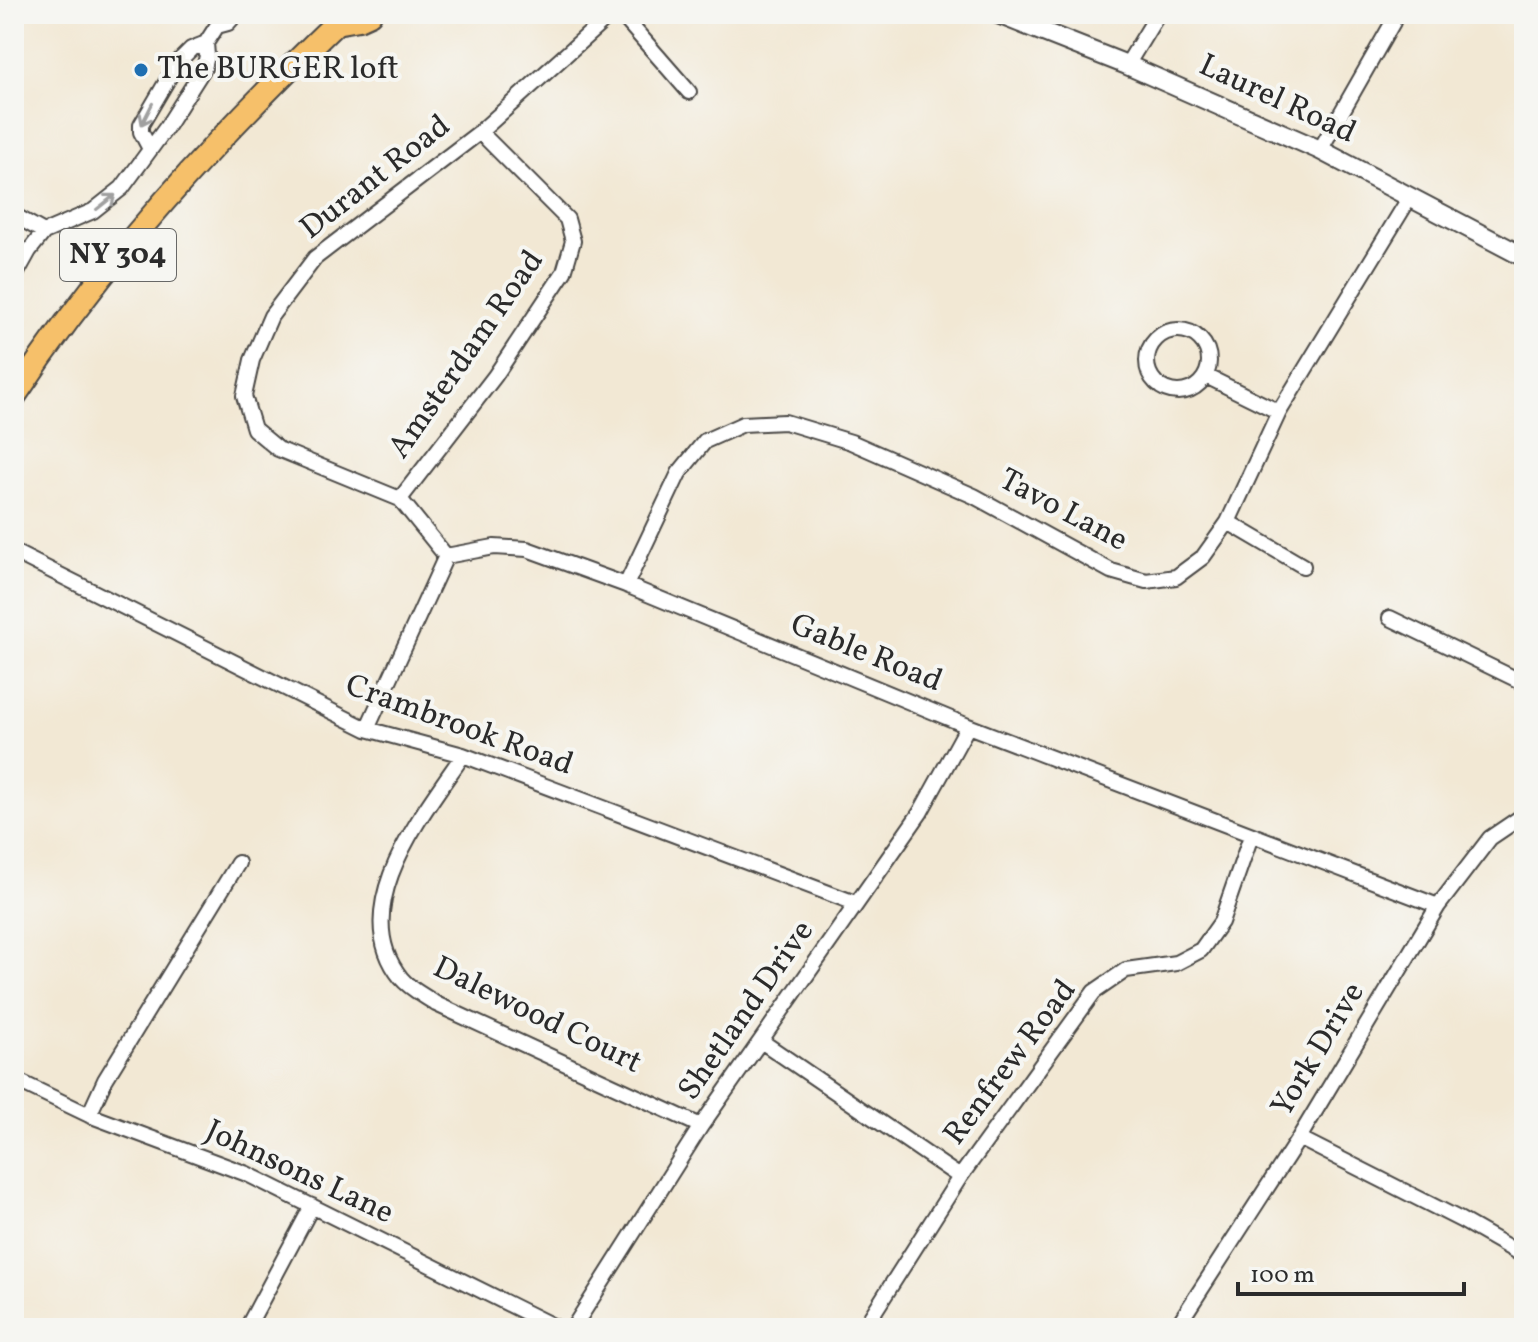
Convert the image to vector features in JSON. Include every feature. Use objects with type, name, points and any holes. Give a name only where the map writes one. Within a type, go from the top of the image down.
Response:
[{"type":"main road","name":"NY 304","points":[[14,397],[90,291],[159,206],[228,129],[334,17],[359,19],[370,14]]},
{"type":"street","points":[[14,278],[44,232],[85,216],[108,202],[122,188],[166,128],[204,68],[206,43],[216,20],[228,23],[236,14]]},
{"type":"street","name":"Durant Road","points":[[446,556],[400,499],[278,449],[254,429],[244,396],[252,360],[271,316],[315,258],[480,132],[611,14]]},
{"type":"street","points":[[621,14],[689,92]]},
{"type":"street","name":"Laurel Road","points":[[998,14],[1127,65],[1320,150],[1524,257]]},
{"type":"street","points":[[1127,65],[1158,14]]},
{"type":"street","points":[[1320,150],[1393,22]]},
{"type":"street","points":[[150,149],[141,132],[144,118],[182,57],[206,43]]},
{"type":"street","name":"Amsterdam Road","points":[[400,499],[495,376],[564,272],[573,241],[567,219],[480,132]]},
{"type":"street","name":"Tavo Lane","points":[[626,585],[679,473],[705,441],[743,424],[785,422],[851,442],[974,496],[1111,571],[1146,581],[1176,577],[1203,557],[1228,522],[1279,412],[1410,197]]},
{"type":"street","points":[[14,215],[44,232]]},
{"type":"street","points":[[1177,330],[1195,334],[1208,351],[1210,362],[1206,376],[1190,390],[1179,392],[1164,389],[1149,373],[1147,362],[1150,347],[1166,332],[1177,330]]},
{"type":"street","points":[[1206,376],[1279,412]]},
{"type":"street","points":[[1228,522],[1303,566]]},
{"type":"street","name":"Gable Road","points":[[446,556],[494,547],[527,549],[626,585],[968,726],[1438,906]]},
{"type":"street","name":"Crambrook Road","points":[[14,552],[367,729],[463,755],[855,903]]},
{"type":"street","points":[[367,729],[446,556]]},
{"type":"street","points":[[1390,618],[1524,683]]},
{"type":"street","name":"Shetland Drive","points":[[573,1328],[701,1126],[920,813],[968,726]]},
{"type":"street","name":"Dalewood Court","points":[[463,755],[407,838],[381,915],[384,950],[403,980],[436,1004],[701,1126]]},
{"type":"street","name":"York Drive","points":[[1176,1328],[1299,1138],[1438,906],[1490,838],[1524,815]]},
{"type":"street","name":"Renfrew Road","points":[[864,1328],[960,1177],[1094,992],[1126,970],[1176,963],[1201,950],[1221,922],[1251,836]]},
{"type":"street","points":[[89,1115],[105,1080],[238,863]]},
{"type":"street","points":[[761,1041],[960,1177]]},
{"type":"street","name":"Johnsons Lane","points":[[14,1079],[89,1115],[247,1174],[557,1328]]},
{"type":"street","points":[[1299,1138],[1461,1220],[1524,1256]]},
{"type":"street","points":[[247,1328],[312,1206]]},
{"type":"place","name":"The BURGER loft","points":[[141,70]]}]
